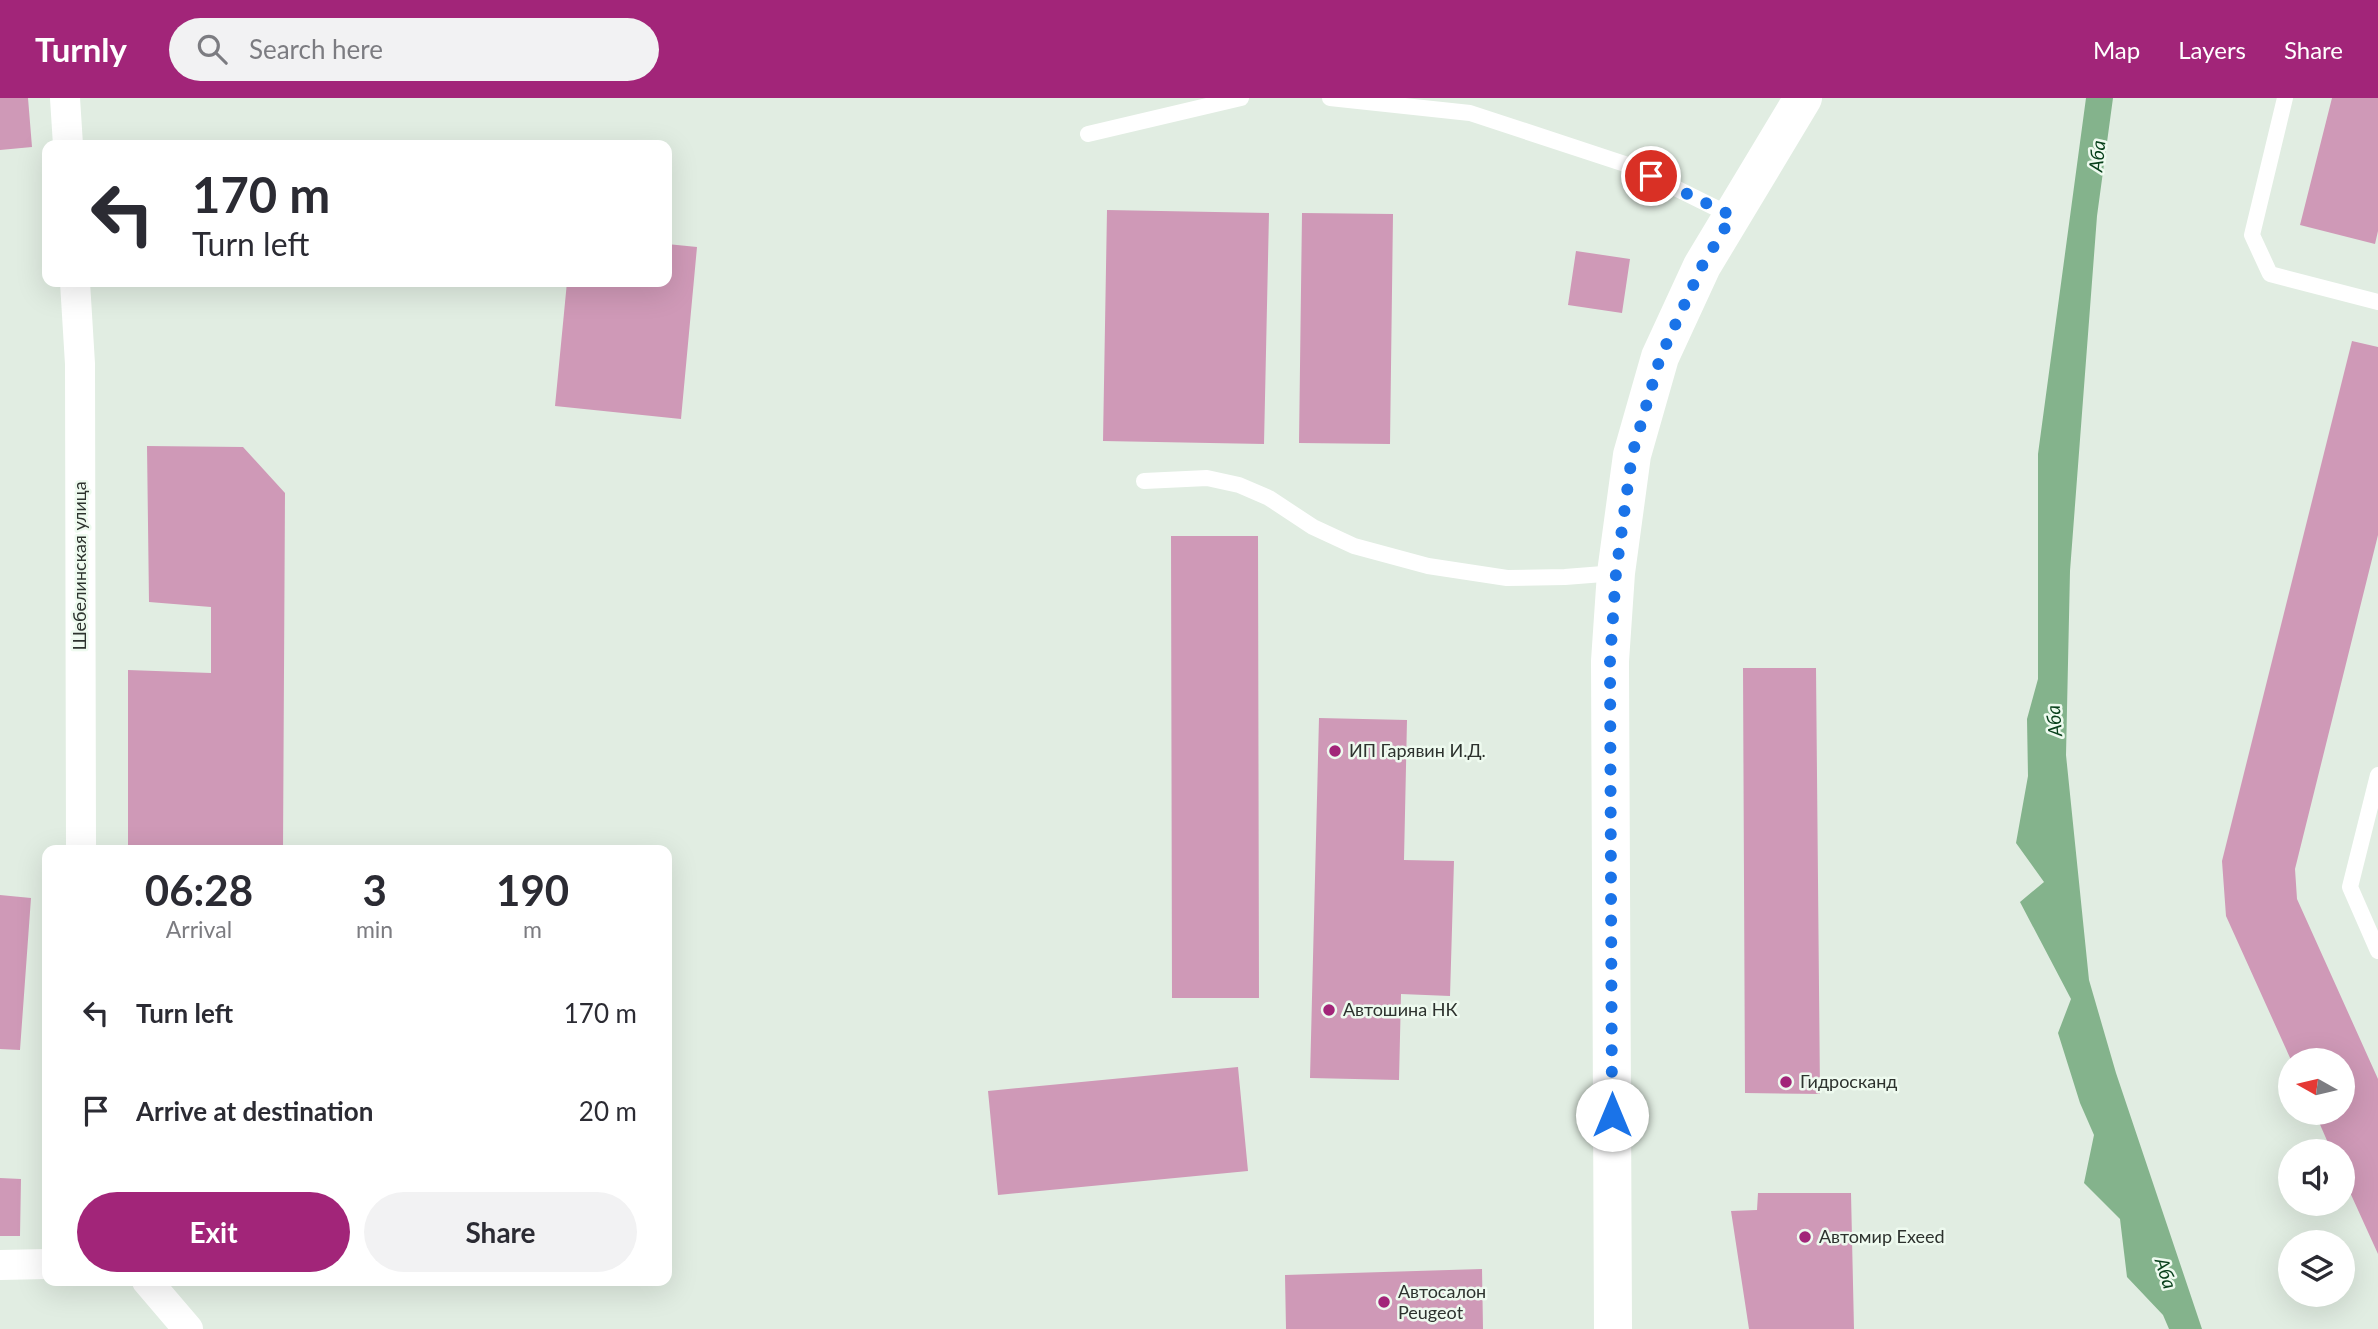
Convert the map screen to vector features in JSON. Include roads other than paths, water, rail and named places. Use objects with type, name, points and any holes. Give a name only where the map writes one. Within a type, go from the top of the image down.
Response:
[{"type":"main road","points":[[1613,1329],[1610,661],[1616,573],[1632,455],[1660,358],[1702,266],[1803,98]]},
{"type":"street","points":[[65,98],[68,140]]},
{"type":"street","name":"Шебелинская улица","points":[[75,287],[80,378],[81,845]]},
{"type":"street","points":[[0,1265],[42,1264]]},
{"type":"street","points":[[151,1286],[188,1329]]},
{"type":"lane","points":[[1088,134],[1241,98]]},
{"type":"lane","points":[[1330,98],[1470,113],[1631,166],[1732,216]]},
{"type":"lane","points":[[2285,98],[2252,235],[2256,245],[2270,274],[2378,302]]},
{"type":"lane","points":[[1144,481],[1207,478],[1239,485],[1269,498],[1313,527],[1354,546],[1428,566],[1507,578],[1565,578],[1616,573]]},
{"type":"lane","points":[[2378,775],[2350,887],[2378,951]]},
{"type":"water","name":"Аба","points":[[2086,98],[2113,98],[2097,216],[2070,571],[2066,755],[2089,980],[2116,1073],[2202,1329],[2169,1329],[2163,1315],[2127,1277],[2120,1219],[2084,1183],[2094,1135],[2080,1103],[2058,1033],[2071,999],[2020,902],[2044,882],[2016,843],[2028,776],[2027,719],[2038,679],[2038,454]]},
{"type":"place","name":"ИП Гарявин И.Д.","points":[[1335,751]]},
{"type":"place","name":"Автошина НК","points":[[1329,1010]]},
{"type":"place","name":"Гидросканд","points":[[1786,1082]]},
{"type":"place","name":"Автомир Exeed","points":[[1805,1237]]},
{"type":"place","name":"Автосалон Peugeot","points":[[1384,1302]]}]
